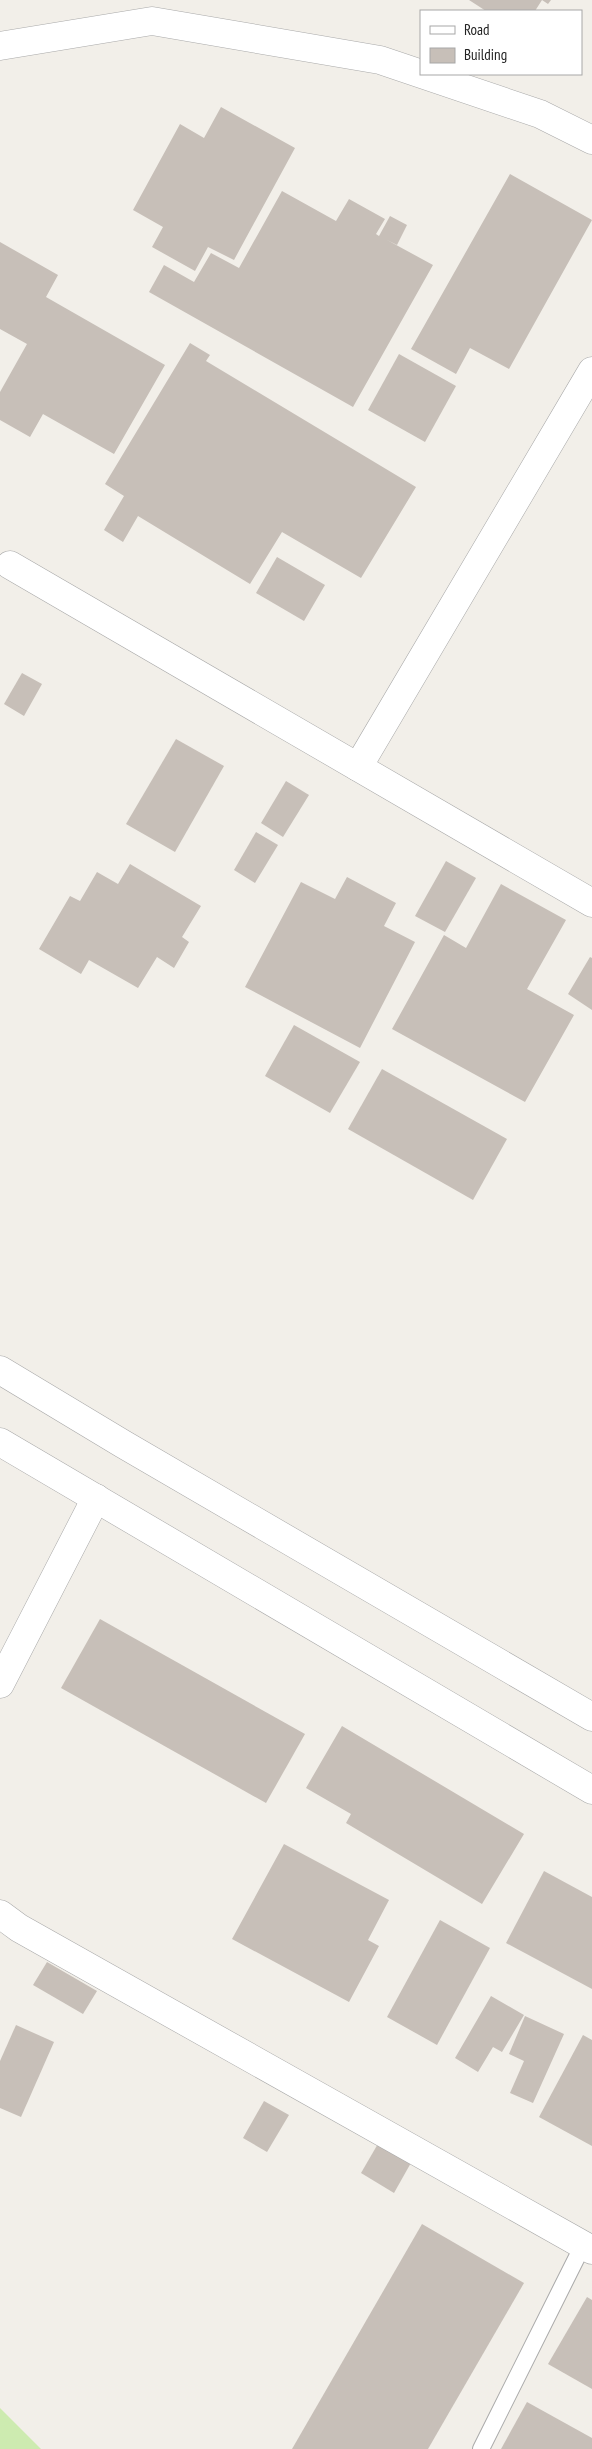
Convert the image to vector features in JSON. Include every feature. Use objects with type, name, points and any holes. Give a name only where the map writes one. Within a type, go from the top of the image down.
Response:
[{"type":"street","points":[[0,46],[149,10],[380,60],[420,74]]},
{"type":"street","points":[[424,75],[540,114],[592,140]]},
{"type":"street","points":[[358,767],[592,371]]},
{"type":"street","points":[[10,565],[592,902]]},
{"type":"street","points":[[0,1370],[123,1444],[592,1717]]},
{"type":"street","points":[[0,1442],[592,1790]]},
{"type":"street","points":[[0,1684],[96,1498]]},
{"type":"street","points":[[0,1914],[19,1928],[587,2248]]},
{"type":"lane","points":[[481,2449],[587,2248]]},
{"type":"green space","points":[[0,2408],[41,2449],[0,2449]]},
{"type":"building","points":[[469,0],[542,0],[536,10],[484,10]]},
{"type":"building","points":[[542,0],[551,0],[548,4]]},
{"type":"building","points":[[221,107],[295,148],[234,260],[208,247],[195,271],[152,247],[163,227],[133,210],[180,124],[204,138]]},
{"type":"building","points":[[510,174],[592,220],[509,369],[470,348],[456,374],[411,349]]},
{"type":"building","points":[[282,191],[336,221],[349,199],[385,219],[376,234],[379,236],[390,216],[407,225],[397,245],[387,240],[433,265],[353,407],[149,292],[164,265],[194,282],[211,253],[239,268]]},
{"type":"building","points":[[0,242],[58,275],[46,297],[165,365],[114,454],[43,414],[30,437],[0,420],[0,392],[27,344],[0,329]]},
{"type":"building","points":[[190,343],[210,355],[206,361],[416,487],[361,578],[282,532],[250,584],[138,516],[123,542],[104,530],[124,496],[105,484]]},
{"type":"building","points":[[399,354],[456,386],[425,442],[368,410]]},
{"type":"building","points":[[277,557],[325,585],[304,621],[256,593]]},
{"type":"building","points":[[22,673],[42,684],[24,716],[4,704]]},
{"type":"building","points":[[176,739],[224,766],[175,852],[126,824]]},
{"type":"building","points":[[286,781],[309,795],[283,837],[261,823]]},
{"type":"building","points":[[256,832],[278,845],[255,883],[234,870]]},
{"type":"building","points":[[446,861],[476,878],[445,932],[415,916]]},
{"type":"building","points":[[130,864],[201,906],[182,937],[189,942],[174,968],[157,957],[138,988],[89,960],[81,974],[39,949],[70,896],[80,901],[97,872],[118,884]]},
{"type":"building","points":[[347,877],[396,903],[384,926],[415,942],[360,1048],[245,987],[301,882],[335,899]]},
{"type":"building","points":[[501,884],[566,920],[527,989],[574,1015],[525,1102],[392,1029],[444,935],[466,948]]},
{"type":"building","points":[[590,957],[592,958],[592,1010],[568,994]]},
{"type":"building","points":[[294,1025],[360,1062],[330,1113],[265,1076]]},
{"type":"building","points":[[382,1069],[507,1139],[473,1200],[348,1129]]},
{"type":"building","points":[[100,1619],[305,1734],[266,1803],[61,1688]]},
{"type":"building","points":[[342,1726],[524,1834],[482,1904],[346,1823],[351,1814],[306,1788]]},
{"type":"building","points":[[284,1844],[389,1900],[368,1940],[379,1946],[349,2002],[232,1939]]},
{"type":"building","points":[[544,1871],[592,1897],[592,1989],[506,1943]]},
{"type":"building","points":[[440,1920],[490,1948],[437,2045],[387,2017]]},
{"type":"building","points":[[47,1962],[97,1991],[83,2014],[33,1985]]},
{"type":"building","points":[[491,1996],[524,2015],[502,2052],[493,2047],[478,2072],[455,2058]]},
{"type":"building","points":[[525,2016],[564,2034],[533,2103],[510,2093],[524,2061],[509,2054]]},
{"type":"building","points":[[16,2025],[54,2042],[21,2117],[0,2108],[0,2061]]},
{"type":"building","points":[[583,2035],[592,2040],[592,2146],[539,2117]]},
{"type":"building","points":[[264,2101],[289,2115],[267,2152],[243,2138]]},
{"type":"building","points":[[379,2142],[412,2161],[394,2193],[361,2173]]},
{"type":"building","points":[[422,2224],[524,2283],[428,2449],[292,2449]]},
{"type":"building","points":[[587,2297],[592,2300],[592,2389],[548,2364]]},
{"type":"building","points":[[527,2402],[592,2438],[592,2449],[501,2449]]}]
